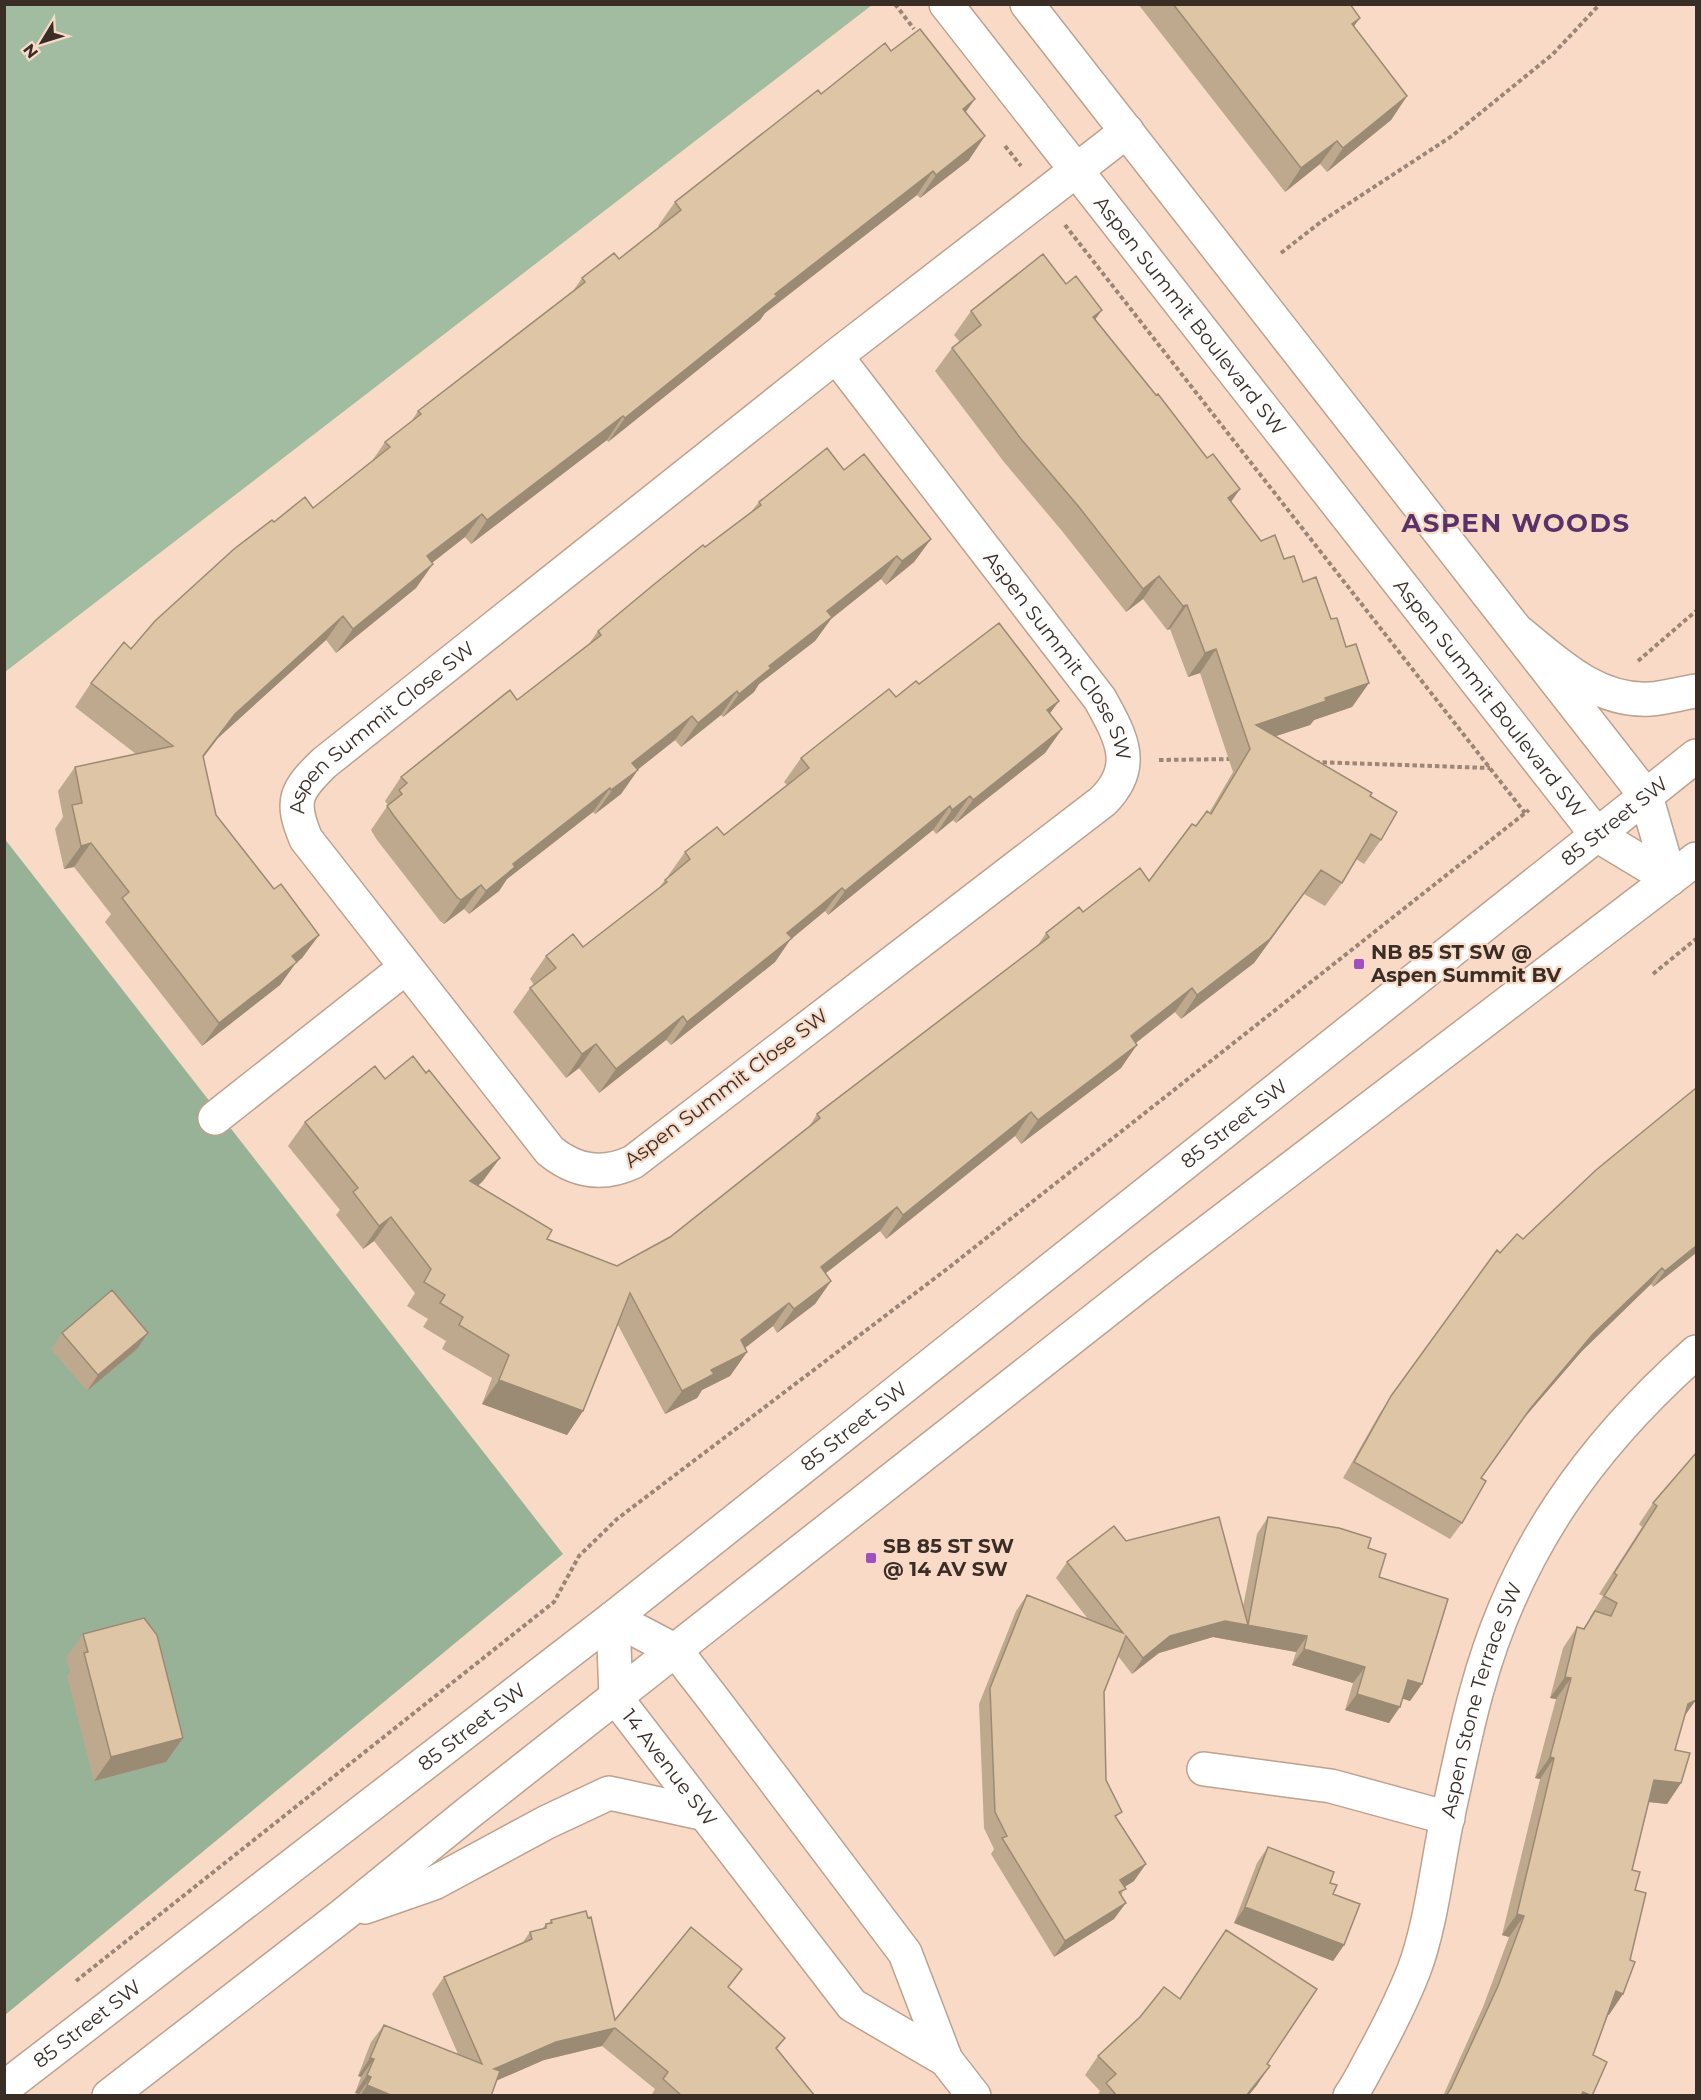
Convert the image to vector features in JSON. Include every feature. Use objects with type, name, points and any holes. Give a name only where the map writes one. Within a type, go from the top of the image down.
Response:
[{"type":"street","name":"Aspen Summit Boulevard SW","points":[[946,4],[1597,836],[1670,879]]},
{"type":"street","points":[[1027,4],[1646,796],[1670,879]]},
{"type":"street","name":"Aspen Summit Close SW","points":[[836,356],[1100,699],[1120,735],[1124,762],[1117,787],[1103,801],[633,1162],[620,1168],[592,1171],[577,1168],[550,1151],[405,968],[306,838],[296,815],[297,797],[304,782],[324,763],[836,356],[1127,131]]},
{"type":"street","points":[[1520,633],[1572,675],[1602,691],[1630,698],[1650,699],[1696,691]]},
{"type":"street","name":"85 Street SW","points":[[4,2088],[613,1618],[1696,756]]},
{"type":"street","points":[[109,2096],[343,1915],[467,1814],[1158,1270],[1696,859]]},
{"type":"street","points":[[215,1118],[405,968]]},
{"type":"street","name":"Aspen Stone Terrace SW","points":[[1350,2096],[1382,2038],[1414,1969],[1477,1689],[1501,1620],[1548,1523],[1577,1478],[1651,1392],[1696,1352]]},
{"type":"street","name":"14 Avenue SW","points":[[946,2060],[852,2005],[616,1698],[613,1618],[676,1651],[905,1953],[946,2060],[974,2096]]},
{"type":"street","points":[[1204,1769],[1331,1785],[1448,1818]]},
{"type":"street","points":[[343,1915],[434,1883],[547,1822],[609,1793],[705,1814]]},
{"type":"path","points":[[895,4],[917,32]]},
{"type":"path","points":[[1281,253],[1323,221],[1452,136],[1553,54],[1600,4]]},
{"type":"path","points":[[1003,143],[1524,813]]},
{"type":"path","points":[[1634,664],[1696,611]]},
{"type":"path","points":[[1124,762],[1188,757],[1235,759]]},
{"type":"path","points":[[1305,762],[1491,768]]},
{"type":"path","points":[[69,1986],[554,1602],[579,1556],[617,1519],[947,1269],[1524,813],[1561,788]]},
{"type":"path","points":[[1653,974],[1696,939]]},
{"type":"green space","points":[[5,4],[872,4],[872,5],[5,672]]},
{"type":"green space","points":[[4,838],[563,1554],[5,2015],[4,2015]]},
{"type":"building","points":[[1173,4],[1350,4],[1360,18],[1352,24],[1407,96],[1343,148],[1337,141],[1301,168]]},
{"type":"building","points":[[920,29],[975,99],[963,109],[985,136],[936,175],[933,171],[775,294],[777,296],[625,418],[623,416],[487,520],[482,514],[427,556],[433,564],[353,629],[343,616],[235,714],[203,756],[216,815],[274,889],[281,884],[319,935],[292,956],[297,962],[219,1023],[122,898],[129,892],[91,843],[81,846],[72,805],[82,803],[75,767],[173,746],[91,683],[124,642],[131,649],[155,621],[234,549],[272,520],[274,522],[305,497],[313,508],[390,447],[385,442],[421,414],[418,411],[585,282],[582,278],[614,253],[619,259],[681,210],[675,202],[818,90],[821,94],[885,43],[891,51]]},
{"type":"building","points":[[1043,254],[1066,284],[1076,276],[1102,310],[1093,317],[1156,395],[1158,394],[1207,458],[1213,454],[1240,489],[1228,498],[1261,541],[1275,535],[1284,559],[1294,556],[1303,582],[1316,577],[1331,619],[1337,618],[1346,647],[1356,644],[1369,683],[1325,698],[1326,701],[1256,725],[1372,793],[1370,796],[1397,812],[1381,840],[1371,834],[1342,883],[1321,870],[1270,939],[1197,995],[1192,988],[1131,1036],[1137,1045],[1038,1120],[1031,1112],[903,1215],[897,1207],[821,1267],[831,1281],[794,1309],[789,1303],[741,1340],[747,1352],[711,1370],[714,1374],[682,1391],[630,1293],[583,1411],[499,1380],[509,1355],[459,1325],[463,1317],[440,1303],[445,1295],[424,1282],[431,1269],[391,1217],[379,1226],[353,1192],[358,1188],[305,1122],[375,1066],[385,1079],[413,1056],[426,1073],[429,1070],[500,1158],[470,1181],[552,1230],[547,1239],[617,1266],[670,1237],[820,1118],[817,1114],[1049,937],[1046,933],[1079,907],[1083,912],[1140,868],[1149,881],[1192,824],[1196,826],[1207,811],[1211,814],[1250,749],[1216,649],[1205,653],[1187,605],[1183,606],[1159,576],[1143,589],[1079,507],[1021,439],[952,348],[981,325],[971,311]]},
{"type":"building","points":[[827,448],[844,470],[864,454],[931,539],[902,561],[897,556],[827,611],[832,617],[769,666],[771,668],[739,694],[737,691],[698,723],[692,716],[632,763],[638,770],[611,790],[610,788],[513,864],[515,867],[486,891],[481,885],[461,900],[457,897],[387,806],[402,794],[399,790],[407,783],[401,777],[510,690],[517,700],[601,635],[598,631],[652,586],[703,545],[705,547],[761,505],[759,502]]},
{"type":"building","points":[[999,623],[1059,701],[1047,710],[1062,729],[973,800],[970,796],[952,810],[950,806],[845,891],[842,888],[787,933],[792,938],[687,1022],[683,1016],[616,1069],[596,1044],[582,1054],[530,988],[556,968],[546,956],[573,934],[583,947],[667,882],[665,880],[690,859],[685,852],[717,827],[724,835],[809,768],[801,758],[889,689],[896,697],[916,681],[919,684]]},
{"type":"building","points":[[1696,1088],[1696,1246],[1665,1271],[1662,1268],[1593,1334],[1530,1409],[1481,1478],[1486,1481],[1462,1523],[1354,1462],[1391,1396],[1497,1250],[1500,1253],[1517,1234],[1523,1239],[1596,1170]]},
{"type":"building","points":[[112,1290],[148,1333],[98,1375],[62,1333]]},
{"type":"building","points":[[1696,1453],[1696,1700],[1688,1704],[1675,1750],[1690,1753],[1681,1783],[1654,1780],[1632,1870],[1640,1872],[1635,1890],[1646,1893],[1630,1960],[1635,1962],[1623,1994],[1616,1991],[1593,2055],[1607,2062],[1592,2096],[1583,2092],[1581,2096],[1446,2096],[1498,1986],[1524,1916],[1517,1914],[1554,1758],[1550,1757],[1571,1678],[1565,1677],[1577,1627],[1584,1629],[1595,1611],[1611,1616],[1617,1603],[1604,1596],[1617,1575],[1614,1573],[1657,1506],[1653,1503]]},
{"type":"building","points":[[1219,1517],[1248,1625],[1268,1517],[1339,1528],[1371,1538],[1368,1548],[1386,1554],[1379,1577],[1448,1599],[1422,1684],[1408,1680],[1400,1707],[1357,1694],[1365,1667],[1304,1649],[1307,1636],[1225,1621],[1170,1636],[1143,1658],[1126,1636],[1104,1692],[1106,1780],[1122,1812],[1115,1816],[1146,1864],[1120,1880],[1126,1889],[1119,1892],[1126,1903],[1065,1941],[1002,1838],[1007,1836],[995,1812],[990,1688],[1027,1595],[1123,1633],[1067,1562],[1114,1526],[1126,1541]]},
{"type":"building","points":[[144,1618],[157,1635],[183,1738],[111,1757],[84,1653],[88,1652],[83,1634]]},
{"type":"building","points":[[1268,1847],[1334,1872],[1330,1883],[1337,1885],[1333,1894],[1360,1904],[1344,1945],[1245,1907]]},
{"type":"building","points":[[586,1911],[588,1918],[591,1917],[615,2020],[691,1927],[742,1969],[728,1987],[785,2038],[776,2048],[815,2096],[682,2096],[663,2079],[668,2072],[615,2028],[556,2042],[494,2069],[500,2071],[491,2096],[393,2096],[367,2085],[371,2077],[367,2075],[374,2059],[370,2058],[384,2025],[482,2064],[444,1977],[532,1939],[530,1932],[546,1928],[546,1924],[552,1923],[551,1920]]},
{"type":"building","points":[[1226,1930],[1317,1989],[1267,2064],[1270,2066],[1246,2096],[1117,2096],[1106,2083],[1116,2074],[1098,2056],[1140,2017],[1164,1987],[1180,1999]]},
{"type":"place","name":"NB 85 ST SW @ Aspen Summit BV","points":[[1359,964]]},
{"type":"place","name":"SB 85 ST SW @ 14 AV SW","points":[[871,1558]]},
{"type":"district","name":"ASPEN WOODS","points":[[1516,523]]}]
